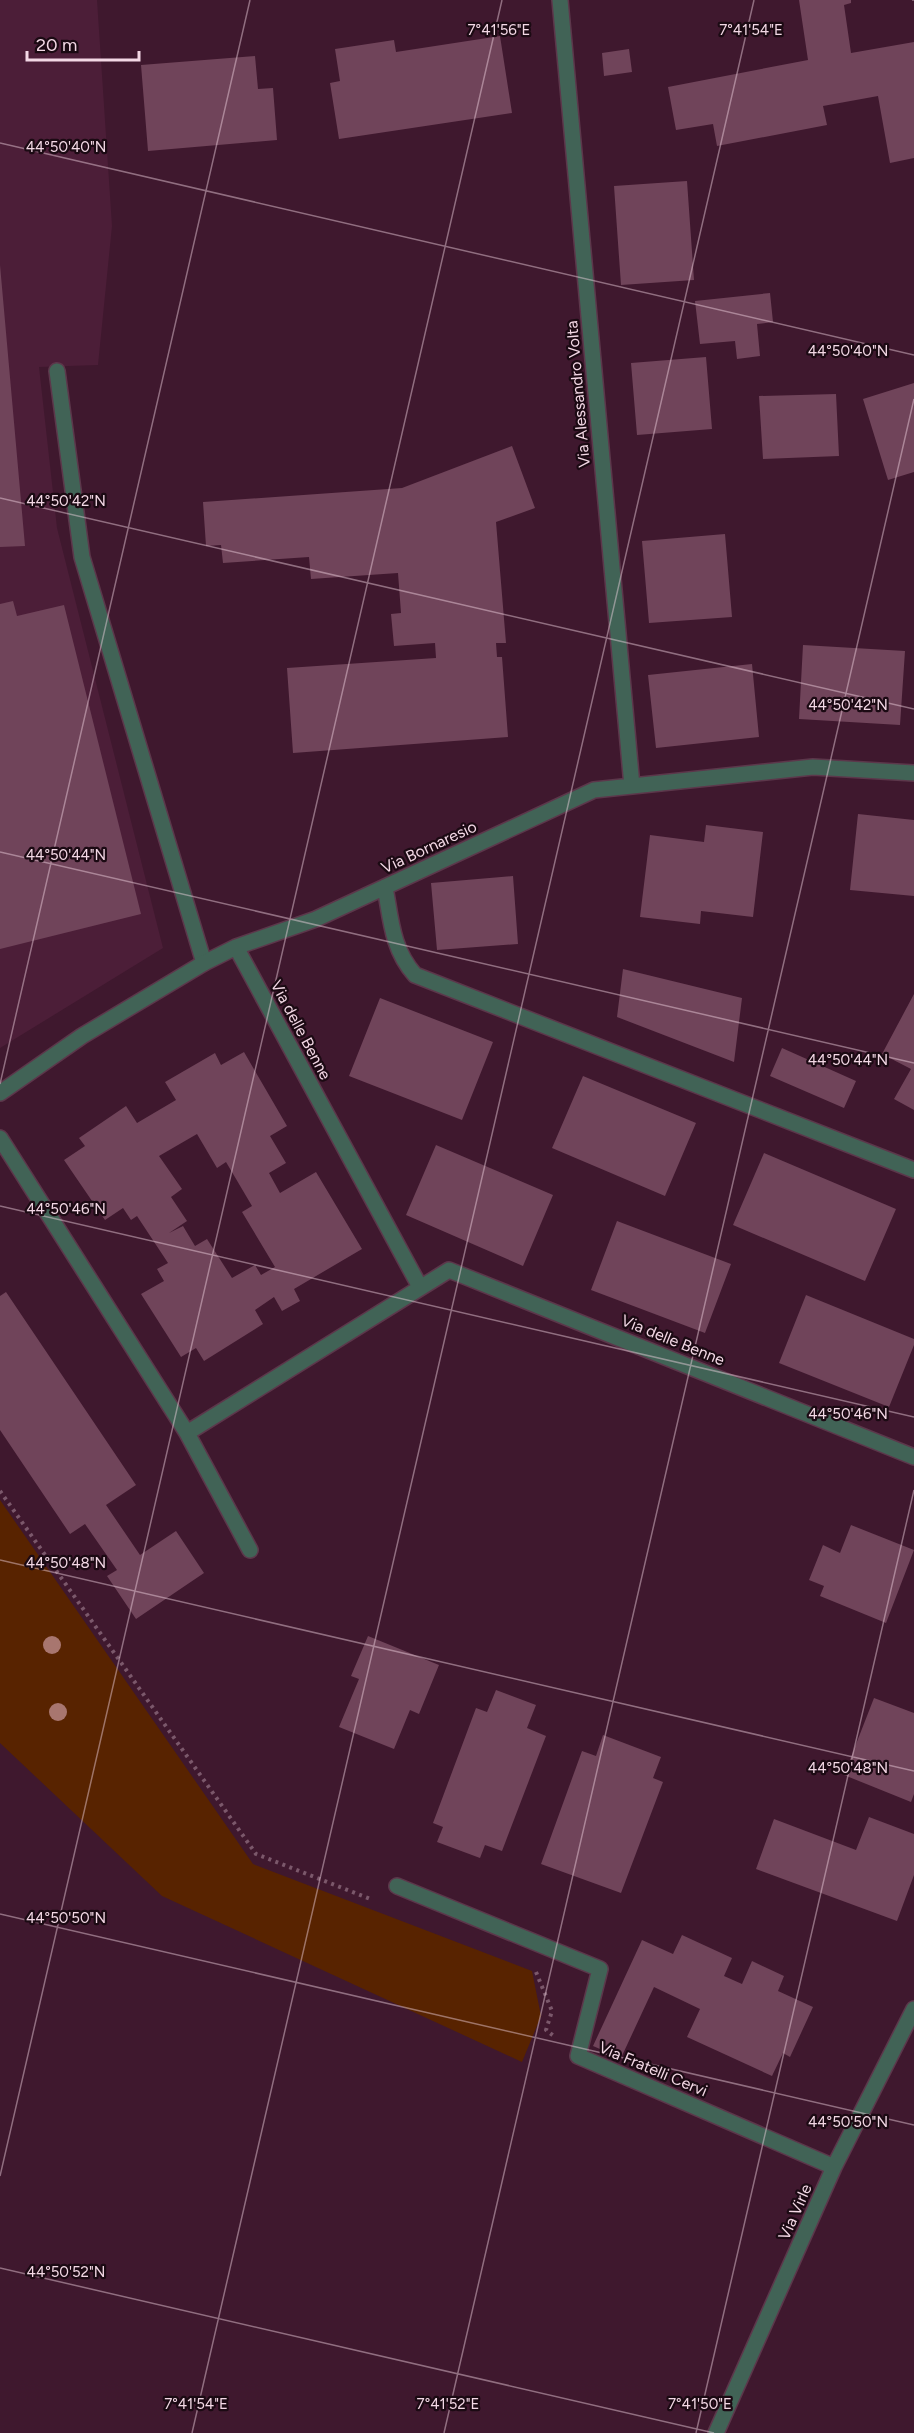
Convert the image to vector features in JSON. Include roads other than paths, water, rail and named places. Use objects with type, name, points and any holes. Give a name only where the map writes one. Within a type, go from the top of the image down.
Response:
[{"type":"street","name":"Via Alessandro Volta","points":[[560,0],[632,786]]},
{"type":"street","points":[[57,370],[82,557],[204,963]]},
{"type":"street","name":"Via Bornaresio","points":[[0,1093],[82,1036],[204,963],[236,947],[316,919],[594,790],[813,768],[914,773]]},
{"type":"street","points":[[385,887],[399,952],[416,975],[914,1170]]},
{"type":"street","name":"Via delle Benne","points":[[236,947],[420,1287]]},
{"type":"street","points":[[0,1138],[187,1432],[250,1550]]},
{"type":"street","name":"Via delle Benne","points":[[187,1432],[449,1270],[914,1457]]},
{"type":"street","name":"Via Fratelli Cervi","points":[[397,1886],[600,1969],[578,2056],[834,2167]]},
{"type":"street","name":"Via Virle","points":[[716,2433],[834,2167],[914,2009]]}]
